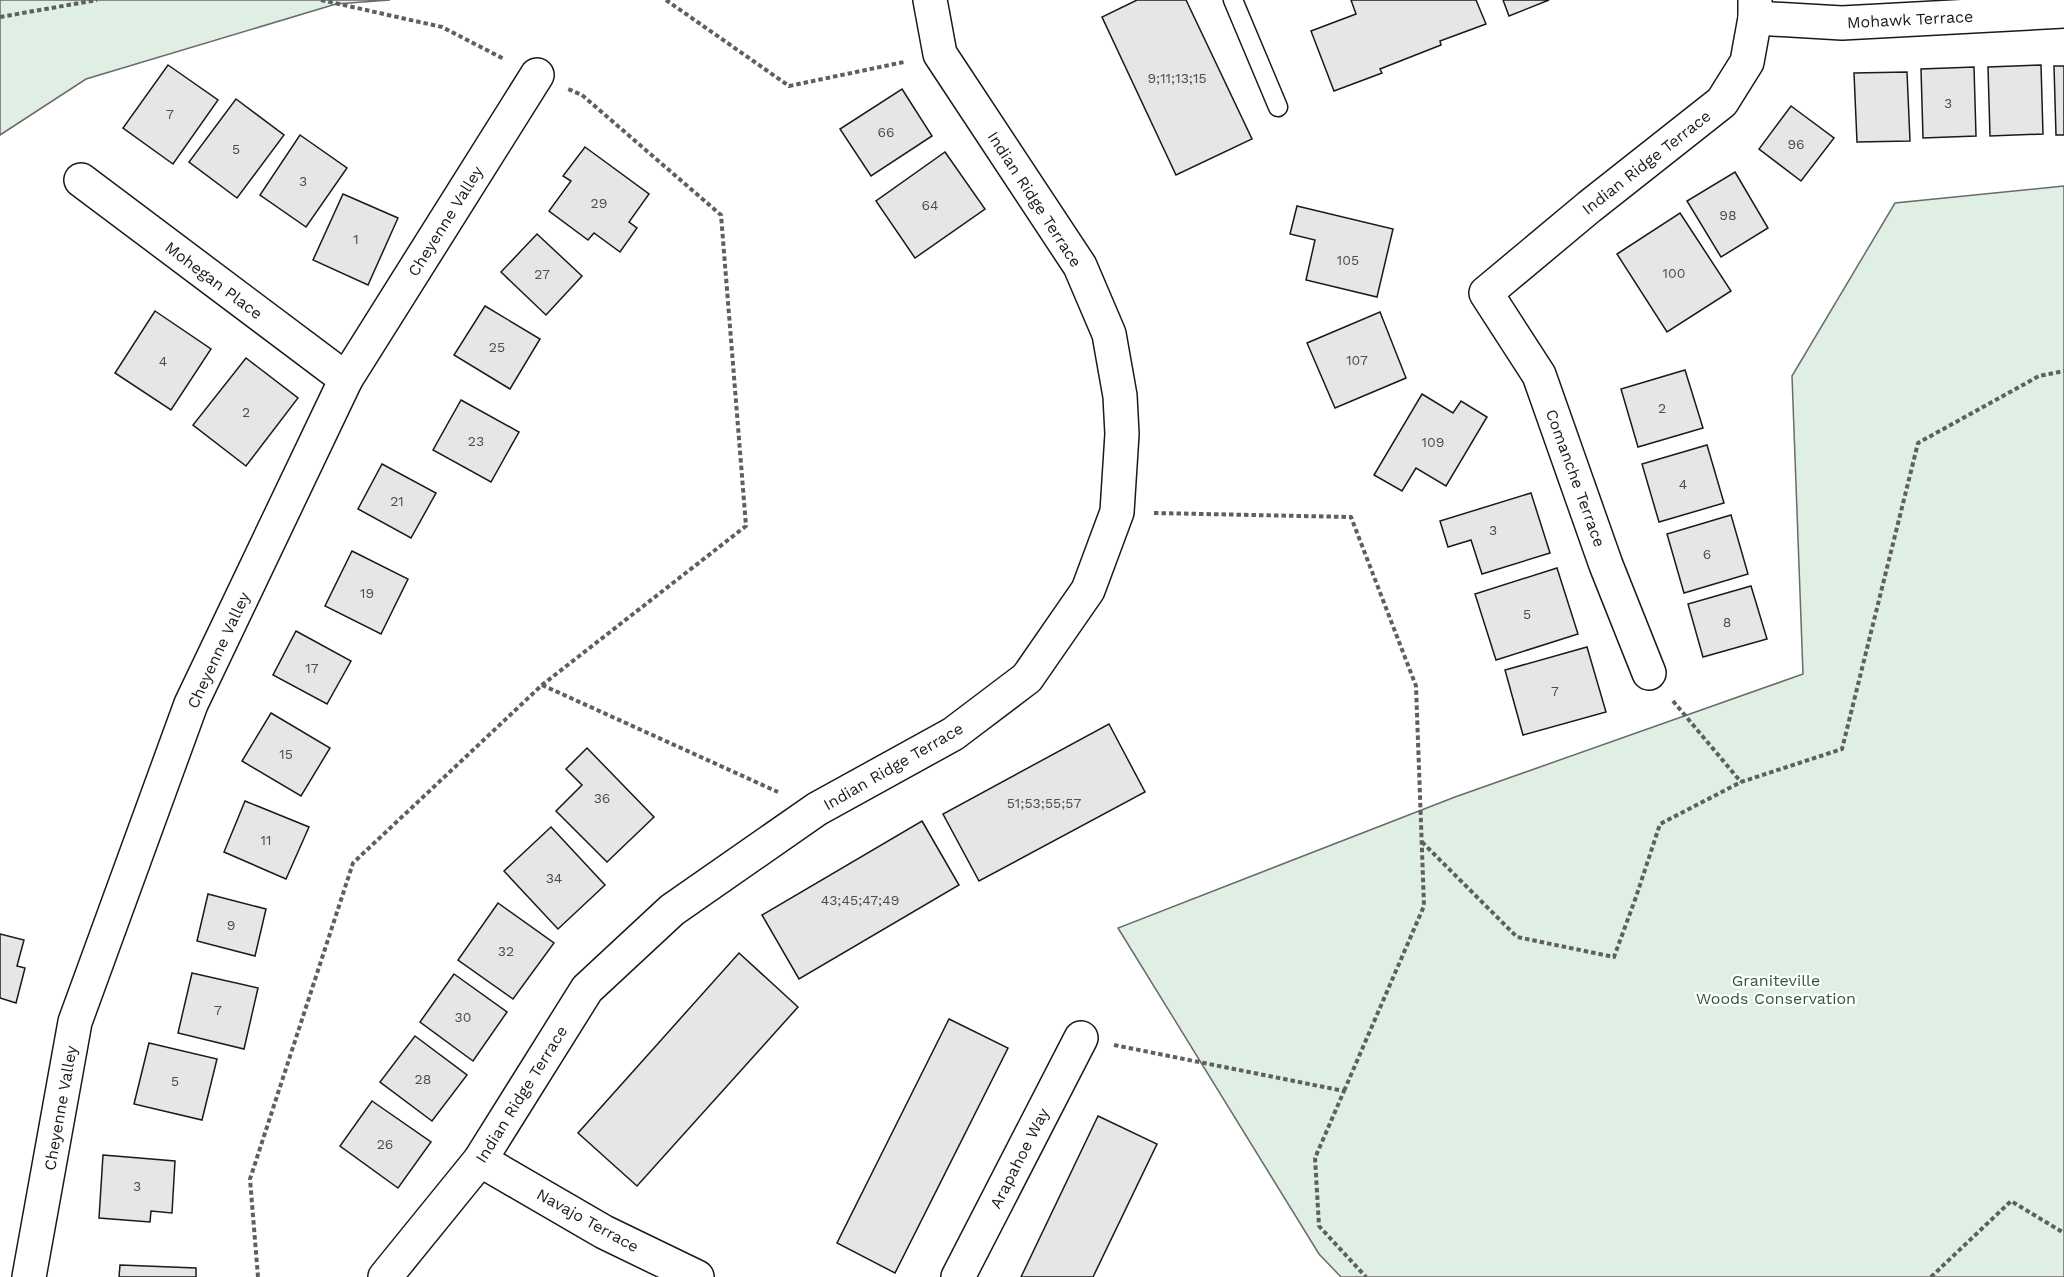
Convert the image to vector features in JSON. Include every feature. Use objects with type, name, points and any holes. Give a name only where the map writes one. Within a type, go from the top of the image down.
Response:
[{"type":"street","name":"Indian Ridge Terrace","points":[[385,1277],[480,1160],[587,989],[672,910],[817,809],[953,734],[1027,678],[1088,590],[1117,512],[1122,434],[1120,396],[1109,334],[1080,266],[940,54],[930,0]]},
{"type":"street","name":"Indian Ridge Terrace","points":[[1486,293],[1589,207],[1722,102],[1747,62],[1755,9]]},
{"type":"street","name":"Mohawk Terrace","points":[[1755,9],[1842,23],[2064,11]]},
{"type":"street","name":"Cheyenne Valley","points":[[28,1277],[75,1022],[191,704],[346,379],[537,75]]},
{"type":"street","name":"Mohegan Place","points":[[81,180],[346,379]]},
{"type":"street","name":"Comanche Terrace","points":[[1486,293],[1539,375],[1606,565],[1649,673]]},
{"type":"street","name":"Arapahoe Way","points":[[958,1277],[1081,1038]]},
{"type":"street","name":"Navajo Terrace","points":[[480,1160],[604,1232],[697,1277]]},
{"type":"lane","points":[[1233,0],[1278,107]]},
{"type":"path","points":[[0,17],[97,0]]},
{"type":"path","points":[[258,1277],[250,1179],[353,863],[542,685],[746,526],[721,215],[582,95],[442,27],[321,0]]},
{"type":"path","points":[[666,0],[789,86],[940,54]]},
{"type":"path","points":[[1422,842],[1517,936],[1614,957],[1660,824],[1741,782],[1842,749],[1918,443],[2039,376],[2064,371]]},
{"type":"path","points":[[1117,512],[1351,517],[1416,686],[1424,906],[1315,1158],[1319,1226],[1366,1277]]},
{"type":"path","points":[[1649,673],[1741,782]]},
{"type":"path","points":[[542,685],[817,809]]},
{"type":"path","points":[[1081,1038],[1344,1091]]},
{"type":"path","points":[[1931,1277],[2011,1200],[2064,1233]]},
{"type":"green space","points":[[0,0],[390,0],[336,4],[86,79],[0,135]]},
{"type":"green space","name":"Graniteville Woods Conservation","points":[[2064,186],[2064,1277],[1341,1277],[1319,1254],[1118,928],[1455,797],[1803,674],[1792,376],[1895,203]]},
{"type":"building","points":[[1137,0],[1186,0],[1252,139],[1176,175],[1102,17]]},
{"type":"building","points":[[1351,0],[1476,0],[1486,24],[1440,41],[1441,45],[1380,69],[1382,73],[1334,91],[1311,31],[1356,14]]},
{"type":"building","points":[[1503,0],[1549,0],[1509,16]]},
{"type":"building","points":[[168,65],[218,100],[173,164],[123,128]]},
{"type":"building","points":[[2041,65],[2043,134],[1990,136],[1988,67]]},
{"type":"building","points":[[2054,66],[2064,66],[2064,135],[2056,135]]},
{"type":"building","points":[[1974,67],[1976,136],[1923,138],[1921,69]]},
{"type":"building","points":[[1907,72],[1910,141],[1857,142],[1854,73]]},
{"type":"building","points":[[902,89],[932,136],[871,176],[840,129]]},
{"type":"building","points":[[236,99],[284,135],[237,198],[189,162]]},
{"type":"building","points":[[1791,106],[1834,138],[1801,181],[1759,149]]},
{"type":"building","points":[[300,135],[347,168],[306,227],[260,195]]},
{"type":"building","points":[[585,147],[649,194],[629,222],[637,228],[620,252],[594,233],[588,240],[549,211],[571,181],[563,176]]},
{"type":"building","points":[[945,152],[985,209],[915,258],[876,201]]},
{"type":"building","points":[[1735,172],[1768,228],[1721,257],[1687,201]]},
{"type":"building","points":[[343,194],[398,218],[368,285],[313,260]]},
{"type":"building","points":[[1297,206],[1393,229],[1377,297],[1306,280],[1315,240],[1290,234]]},
{"type":"building","points":[[1680,213],[1731,291],[1667,332],[1617,254]]},
{"type":"building","points":[[537,234],[582,276],[546,315],[501,272]]},
{"type":"building","points":[[485,306],[540,339],[510,389],[454,355]]},
{"type":"building","points":[[155,311],[211,349],[171,410],[115,373]]},
{"type":"building","points":[[1380,312],[1406,378],[1335,408],[1307,343]]},
{"type":"building","points":[[246,358],[298,398],[246,466],[193,425]]},
{"type":"building","points":[[1685,370],[1703,428],[1638,447],[1621,389]]},
{"type":"building","points":[[1422,394],[1453,413],[1461,401],[1487,417],[1446,486],[1416,468],[1402,491],[1374,475]]},
{"type":"building","points":[[461,400],[519,432],[491,482],[433,450]]},
{"type":"building","points":[[1707,445],[1724,503],[1659,522],[1642,464]]},
{"type":"building","points":[[382,464],[436,493],[411,538],[358,509]]},
{"type":"building","points":[[1531,493],[1550,553],[1482,574],[1471,540],[1448,547],[1440,521]]},
{"type":"building","points":[[1731,515],[1748,574],[1684,593],[1667,534]]},
{"type":"building","points":[[352,551],[408,579],[381,634],[325,606]]},
{"type":"building","points":[[1557,568],[1578,634],[1496,660],[1475,594]]},
{"type":"building","points":[[1751,586],[1767,639],[1703,657],[1688,604]]},
{"type":"building","points":[[296,631],[351,661],[327,704],[273,675]]},
{"type":"building","points":[[1587,647],[1606,712],[1523,735],[1505,670]]},
{"type":"building","points":[[271,713],[330,748],[301,796],[242,761]]},
{"type":"building","points":[[1109,724],[1145,792],[979,881],[943,814]]},
{"type":"building","points":[[587,748],[654,817],[607,862],[556,811],[582,785],[566,769]]},
{"type":"building","points":[[245,801],[309,827],[286,879],[224,852]]},
{"type":"building","points":[[922,821],[959,885],[799,979],[762,915]]},
{"type":"building","points":[[551,827],[605,885],[558,929],[504,871]]},
{"type":"building","points":[[208,894],[266,909],[255,956],[197,941]]},
{"type":"building","points":[[498,903],[554,943],[513,999],[458,960]]},
{"type":"building","points":[[0,934],[24,940],[17,966],[25,968],[16,1003],[0,998]]},
{"type":"building","points":[[739,953],[798,1007],[637,1186],[578,1133]]},
{"type":"building","points":[[192,973],[258,988],[244,1049],[178,1033]]},
{"type":"building","points":[[454,974],[507,1012],[473,1061],[420,1022]]},
{"type":"building","points":[[949,1019],[1008,1048],[895,1273],[837,1243]]},
{"type":"building","points":[[415,1036],[467,1075],[432,1121],[380,1082]]},
{"type":"building","points":[[149,1043],[217,1059],[202,1120],[134,1104]]},
{"type":"building","points":[[372,1101],[431,1142],[398,1188],[340,1146]]},
{"type":"building","points":[[1098,1116],[1157,1144],[1093,1277],[1021,1277]]},
{"type":"building","points":[[103,1155],[175,1161],[172,1213],[151,1211],[150,1222],[99,1218]]},
{"type":"building","points":[[120,1265],[196,1268],[196,1277],[119,1277]]}]
